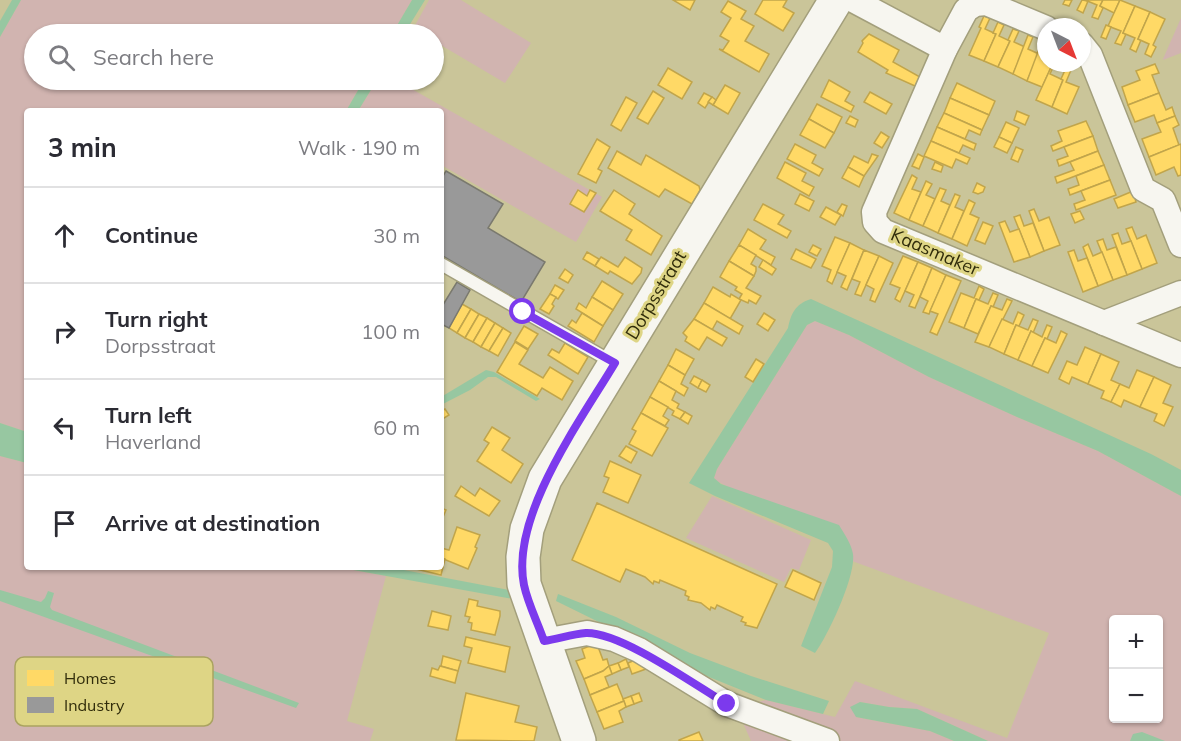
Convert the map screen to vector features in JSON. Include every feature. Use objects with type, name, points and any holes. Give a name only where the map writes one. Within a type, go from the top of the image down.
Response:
[{"type":"street","name":"Dorpsstraat","points":[[579,741],[524,584],[527,529],[545,479],[836,0]]},
{"type":"street","points":[[853,0],[945,50]]},
{"type":"street","name":"Kaasmaker","points":[[1037,24],[986,3],[975,3],[966,10],[945,50],[874,212],[875,222],[883,231],[1181,355]]},
{"type":"street","points":[[1091,58],[1143,189],[1163,200],[1181,246]]},
{"type":"street","points":[[1104,323],[1181,293]]},
{"type":"street","points":[[544,641],[587,633],[614,639],[639,650],[727,704],[827,741]]},
{"type":"lane","points":[[444,266],[615,363]]},
{"type":"shaded area","points":[[12,0],[21,0],[0,37],[0,21]]},
{"type":"shaded area","points":[[21,0],[412,0],[398,24],[24,24],[24,90],[358,90],[348,108],[24,108],[24,431],[0,423],[0,37]]},
{"type":"shaded area","points":[[412,0],[425,0],[410,24],[398,24]]},
{"type":"shaded area","points":[[429,0],[461,0],[531,43],[505,83],[444,47],[444,24],[416,24]]},
{"type":"shaded area","points":[[1181,18],[1181,53],[1163,60],[1163,59]]},
{"type":"shaded area","points":[[358,90],[371,90],[360,108],[348,108]]},
{"type":"shaded area","points":[[371,90],[414,90],[602,197],[576,242],[444,167],[444,108],[360,108]]},
{"type":"shaded area","points":[[811,299],[1151,454],[1181,470],[1181,496],[1098,451],[929,377],[849,335],[815,321],[807,325],[717,469],[714,478],[721,484],[839,525],[848,539],[853,554],[853,564],[840,605],[815,653],[801,646],[832,567],[833,551],[828,543],[689,483],[788,328],[795,310]]},
{"type":"shaded area","points":[[815,321],[849,335],[929,377],[1098,451],[1181,496],[1181,741],[988,741],[917,709],[860,702],[856,717],[930,731],[954,741],[751,741],[736,707],[766,700],[835,717],[855,681],[1007,738],[1049,633],[852,561],[853,556],[717,481],[714,478],[717,469],[807,325]]},
{"type":"shaded area","points":[[486,370],[494,372],[540,399],[536,401],[496,377],[488,377],[470,390],[444,403],[444,395]]},
{"type":"shaded area","points":[[0,423],[24,431],[24,462],[0,456]]},
{"type":"shaded area","points":[[0,456],[24,462],[24,570],[353,570],[386,576],[347,721],[374,729],[370,741],[0,741]]},
{"type":"shaded area","points":[[712,496],[811,540],[799,570],[791,568],[784,582],[686,538]]},
{"type":"shaded area","points":[[354,570],[404,570],[509,590],[513,599]]},
{"type":"shaded area","points":[[0,590],[41,602],[48,591],[54,593],[50,607],[52,610],[177,657],[155,657],[0,601]]},
{"type":"shaded area","points":[[558,594],[616,617],[690,653],[751,676],[829,701],[823,714],[766,700],[704,675],[648,642],[611,628],[556,601]]},
{"type":"shaded area","points":[[213,671],[299,703],[296,708],[213,678]]},
{"type":"shaded area","points":[[860,702],[917,709],[988,741],[954,741],[930,731],[856,717],[850,707]]},
{"type":"shaded area","points":[[1142,732],[1165,741],[1130,741],[1133,734]]},
{"type":"building: Homes","points":[[673,0],[695,0],[690,10]]},
{"type":"building: Homes","points":[[763,0],[787,0],[783,7],[794,13],[783,31],[755,14]]},
{"type":"building: Homes","points":[[1065,0],[1072,0],[1069,6],[1063,4]]},
{"type":"building: Homes","points":[[1082,0],[1088,1],[1083,13],[1077,10]]},
{"type":"building: Homes","points":[[1085,0],[1103,0],[1100,6],[1103,8],[1098,19],[1092,17],[1097,5]]},
{"type":"building: Homes","points":[[1103,0],[1120,0],[1114,13],[1100,6]]},
{"type":"building: Homes","points":[[1120,0],[1135,6],[1123,33],[1126,34],[1121,45],[1115,43],[1121,31],[1108,26]]},
{"type":"building: Homes","points":[[728,1],[746,11],[741,19],[754,26],[745,41],[769,54],[759,72],[719,49],[723,50],[729,41],[720,36],[731,18],[721,12]]},
{"type":"building: Homes","points":[[1135,6],[1150,12],[1138,39],[1141,40],[1136,52],[1130,49],[1135,38],[1123,33]]},
{"type":"building: Homes","points":[[1150,12],[1165,19],[1153,45],[1156,47],[1151,57],[1145,54],[1149,44],[1138,39]]},
{"type":"building: Homes","points":[[984,16],[990,18],[985,29],[996,34],[984,61],[969,55]]},
{"type":"building: Homes","points":[[998,22],[1004,25],[999,36],[1010,41],[998,67],[984,61],[996,34],[993,33]]},
{"type":"building: Homes","points":[[1106,25],[1111,27],[1106,39],[1101,37]]},
{"type":"building: Homes","points":[[1013,29],[1019,31],[1014,42],[1025,47],[1013,74],[998,67]]},
{"type":"building: Homes","points":[[869,34],[899,50],[893,62],[920,77],[915,86],[886,73],[888,70],[858,52],[862,41]]},
{"type":"building: Homes","points":[[1028,35],[1033,37],[1028,49],[1037,53],[1037,58],[1027,81],[1013,74]]},
{"type":"building: Homes","points":[[1037,54],[1037,72],[1049,72],[1042,87],[1027,81]]},
{"type":"building: Homes","points":[[1155,64],[1159,73],[1152,75],[1159,93],[1128,105],[1122,87],[1140,80],[1136,71]]},
{"type":"building: Homes","points":[[668,68],[692,82],[682,99],[658,85]]},
{"type":"building: Homes","points":[[1049,72],[1063,80],[1052,107],[1036,100]]},
{"type":"building: Homes","points":[[1064,72],[1070,72],[1066,82],[1079,87],[1067,114],[1052,107],[1063,80],[1061,79]]},
{"type":"building: Homes","points":[[829,80],[850,92],[845,101],[854,106],[851,112],[821,97]]},
{"type":"building: Homes","points":[[957,83],[995,101],[989,115],[950,98]]},
{"type":"building: Homes","points":[[725,85],[740,93],[728,114],[713,105]]},
{"type":"building: Homes","points":[[653,91],[664,98],[648,124],[637,118]]},
{"type":"building: Homes","points":[[870,92],[892,104],[886,114],[864,102]]},
{"type":"building: Homes","points":[[704,93],[712,97],[705,108],[698,103]]},
{"type":"building: Homes","points":[[1159,93],[1166,110],[1172,107],[1175,116],[1157,123],[1154,115],[1135,122],[1128,105]]},
{"type":"building: Homes","points":[[626,97],[637,103],[621,131],[611,125]]},
{"type":"building: Homes","points":[[712,97],[716,100],[713,105],[708,102]]},
{"type":"building: Homes","points":[[950,98],[989,115],[982,130],[944,113]]},
{"type":"building: Homes","points":[[817,104],[842,117],[834,133],[809,119]]},
{"type":"building: Homes","points":[[1017,111],[1029,116],[1025,125],[1014,120]]},
{"type":"building: Homes","points":[[944,113],[982,130],[980,135],[969,130],[965,139],[937,127]]},
{"type":"building: Homes","points":[[850,116],[858,120],[855,127],[846,123]]},
{"type":"building: Homes","points":[[1175,116],[1179,125],[1173,128],[1179,145],[1149,157],[1142,139],[1161,132],[1157,123]]},
{"type":"building: Homes","points":[[809,119],[834,133],[825,148],[800,135]]},
{"type":"building: Homes","points":[[1086,121],[1093,136],[1053,151],[1051,146],[1062,141],[1058,131]]},
{"type":"building: Homes","points":[[1006,122],[1019,128],[1012,143],[999,137]]},
{"type":"building: Homes","points":[[937,127],[976,144],[974,150],[963,145],[959,153],[931,141]]},
{"type":"building: Homes","points":[[881,132],[889,137],[882,148],[874,143]]},
{"type":"building: Homes","points":[[1093,136],[1098,151],[1059,166],[1057,160],[1068,156],[1064,147]]},
{"type":"building: Homes","points":[[999,137],[1012,143],[1007,153],[994,147]]},
{"type":"building: Homes","points":[[597,139],[610,147],[598,169],[602,171],[596,183],[578,174]]},
{"type":"building: Homes","points":[[931,141],[970,158],[967,164],[956,159],[952,168],[924,156]]},
{"type":"building: Homes","points":[[795,144],[816,155],[812,163],[823,169],[819,176],[787,159]]},
{"type":"building: Homes","points":[[1181,144],[1181,175],[1178,176],[1174,167],[1156,175],[1149,157]]},
{"type":"building: Homes","points":[[1016,147],[1023,150],[1018,162],[1011,159]]},
{"type":"building: Homes","points":[[617,151],[641,165],[646,155],[699,186],[700,190],[692,204],[665,189],[659,197],[608,168]]},
{"type":"building: Homes","points":[[1098,151],[1104,165],[1057,183],[1055,177],[1074,170],[1070,162]]},
{"type":"building: Homes","points":[[872,154],[878,156],[864,176],[848,167],[854,156],[868,163]]},
{"type":"building: Homes","points":[[918,154],[924,157],[919,169],[912,166]]},
{"type":"building: Homes","points":[[785,162],[806,173],[802,181],[814,187],[809,196],[777,178]]},
{"type":"building: Homes","points":[[935,162],[943,166],[941,172],[932,169]]},
{"type":"building: Homes","points":[[1104,165],[1110,180],[1070,195],[1068,189],[1079,185],[1076,176]]},
{"type":"building: Homes","points":[[848,167],[864,176],[859,187],[842,178]]},
{"type":"building: Homes","points":[[912,175],[917,178],[912,189],[921,192],[909,220],[894,213]]},
{"type":"building: Homes","points":[[1110,180],[1116,195],[1076,210],[1074,204],[1085,200],[1081,191]]},
{"type":"building: Homes","points":[[926,181],[932,184],[926,195],[935,199],[923,226],[909,220]]},
{"type":"building: Homes","points":[[977,183],[985,187],[983,192],[978,194],[973,192]]},
{"type":"building: Homes","points":[[940,188],[946,190],[941,201],[950,205],[938,233],[923,226]]},
{"type":"building: Homes","points":[[578,190],[587,196],[590,190],[596,193],[584,212],[570,204]]},
{"type":"building: Homes","points":[[614,190],[635,204],[629,214],[662,236],[651,255],[626,240],[632,230],[600,211]]},
{"type":"building: Homes","points":[[1133,191],[1136,202],[1118,208],[1114,199]]},
{"type":"building: Homes","points":[[800,194],[814,201],[809,211],[795,204]]},
{"type":"building: Homes","points":[[955,194],[960,196],[955,207],[964,211],[952,239],[938,233]]},
{"type":"building: Homes","points":[[969,200],[975,203],[970,214],[979,218],[967,246],[952,239]]},
{"type":"building: Homes","points":[[763,204],[784,215],[778,224],[791,231],[787,238],[754,220]]},
{"type":"building: Homes","points":[[842,204],[847,206],[843,216],[837,212]]},
{"type":"building: Homes","points":[[826,207],[841,215],[835,225],[820,217]]},
{"type":"building: Homes","points":[[1034,209],[1039,221],[1049,217],[1060,245],[1044,251],[1029,211]]},
{"type":"building: Homes","points":[[1080,211],[1084,219],[1075,223],[1071,214]]},
{"type":"building: Homes","points":[[1020,215],[1024,226],[1033,223],[1044,251],[1030,257],[1014,217]]},
{"type":"building: Homes","points":[[1005,221],[1010,232],[1019,229],[1030,257],[1014,262],[999,223]]},
{"type":"building: Homes","points":[[983,222],[993,226],[985,244],[975,240]]},
{"type":"building: Homes","points":[[1132,227],[1137,239],[1146,235],[1157,263],[1142,269],[1126,229]]},
{"type":"building: Homes","points":[[748,229],[766,240],[760,249],[775,257],[771,265],[739,245]]},
{"type":"building: Homes","points":[[1118,233],[1122,244],[1131,241],[1142,269],[1127,275],[1112,235]]},
{"type":"building: Homes","points":[[835,237],[850,243],[832,284],[827,281],[831,270],[822,266]]},
{"type":"building: Homes","points":[[1103,239],[1107,250],[1116,247],[1127,275],[1113,280],[1097,241]]},
{"type":"building: Homes","points":[[850,243],[864,250],[847,290],[841,287],[846,276],[837,272]]},
{"type":"building: Homes","points":[[1088,244],[1093,256],[1102,252],[1113,280],[1098,286],[1083,247]]},
{"type":"building: Homes","points":[[739,245],[756,255],[751,264],[756,267],[754,276],[729,261]]},
{"type":"building: Homes","points":[[813,245],[821,249],[817,256],[809,252]]},
{"type":"building: Homes","points":[[796,249],[816,259],[811,268],[791,259]]},
{"type":"building: Homes","points":[[864,250],[879,256],[861,296],[855,294],[860,282],[852,279]]},
{"type":"building: Homes","points":[[1074,250],[1078,261],[1087,258],[1098,286],[1083,292],[1068,252]]},
{"type":"building: Homes","points":[[587,252],[599,259],[595,266],[583,259]]},
{"type":"building: Homes","points":[[879,256],[893,263],[875,302],[870,300],[874,289],[866,285]]},
{"type":"building: Homes","points":[[903,256],[918,262],[900,302],[895,299],[900,288],[890,284]]},
{"type":"building: Homes","points":[[601,257],[618,267],[625,257],[642,268],[641,273],[632,284],[610,271],[608,274],[595,266]]},
{"type":"building: Homes","points":[[763,260],[776,269],[772,275],[759,267]]},
{"type":"building: Homes","points":[[729,261],[754,276],[746,288],[761,296],[756,304],[749,300],[748,303],[739,299],[742,294],[735,290],[737,287],[720,277]]},
{"type":"building: Homes","points":[[918,262],[932,268],[915,308],[909,306],[914,295],[905,291]]},
{"type":"building: Homes","points":[[932,268],[946,275],[929,314],[923,312],[928,301],[920,297]]},
{"type":"building: Homes","points":[[565,269],[573,275],[568,283],[559,278]]},
{"type":"building: Homes","points":[[946,275],[961,281],[937,335],[930,332],[938,314],[930,311]]},
{"type":"building: Homes","points":[[602,281],[623,294],[613,310],[592,297]]},
{"type":"building: Homes","points":[[555,285],[564,290],[558,299],[550,294]]},
{"type":"building: Homes","points":[[979,286],[984,289],[979,300],[976,299],[964,328],[949,322],[961,293],[974,298]]},
{"type":"building: Homes","points":[[713,287],[730,297],[731,294],[741,300],[730,319],[704,303]]},
{"type":"building: Homes","points":[[993,293],[998,295],[978,334],[964,328],[976,299],[988,304]]},
{"type":"building: Homes","points":[[550,294],[556,297],[549,314],[540,309]]},
{"type":"building: Homes","points":[[592,297],[613,310],[603,326],[576,309],[579,303],[586,308]]},
{"type":"building: Homes","points":[[1007,299],[1012,301],[989,347],[975,342],[991,306],[1002,310]]},
{"type":"building: Homes","points":[[704,303],[743,326],[739,334],[717,321],[712,330],[694,319]]},
{"type":"building: Homes","points":[[462,304],[471,309],[457,333],[449,328]]},
{"type":"building: Homes","points":[[471,309],[479,314],[465,338],[457,333]]},
{"type":"building: Homes","points":[[1018,312],[1024,315],[1019,326],[1016,325],[1004,354],[989,347],[1002,319],[1013,324]]},
{"type":"building: Homes","points":[[582,313],[603,326],[594,342],[568,326],[572,320],[576,323]]},
{"type":"building: Homes","points":[[764,313],[775,320],[768,331],[757,324]]},
{"type":"building: Homes","points":[[479,314],[487,318],[473,342],[465,338]]},
{"type":"building: Homes","points":[[487,318],[495,323],[481,347],[473,342]]},
{"type":"building: Homes","points":[[694,319],[727,338],[722,346],[707,337],[699,350],[685,341],[687,337],[683,333]]},
{"type":"building: Homes","points":[[1033,319],[1038,321],[1018,360],[1004,354],[1016,325],[1028,330]]},
{"type":"building: Homes","points":[[495,323],[503,328],[489,351],[481,347]]},
{"type":"building: Homes","points":[[1047,325],[1052,327],[1032,366],[1018,360],[1031,331],[1042,337]]},
{"type":"building: Homes","points":[[524,326],[538,334],[528,349],[515,341]]},
{"type":"building: Homes","points":[[503,328],[511,333],[498,356],[489,351]]},
{"type":"building: Homes","points":[[1061,331],[1067,334],[1048,373],[1032,366],[1045,338],[1056,343]]},
{"type":"building: Homes","points":[[515,342],[528,350],[519,364],[543,378],[550,367],[573,381],[562,400],[542,388],[537,396],[497,372]]},
{"type":"building: Homes","points":[[565,343],[588,357],[578,374],[548,355],[552,349],[559,353]]},
{"type":"building: Homes","points":[[1085,347],[1101,354],[1088,384],[1072,377],[1069,384],[1059,379],[1067,361],[1077,365]]},
{"type":"building: Homes","points":[[676,349],[694,359],[685,375],[668,365]]},
{"type":"building: Homes","points":[[1101,354],[1119,362],[1111,380],[1120,384],[1111,402],[1101,398],[1104,391],[1088,384]]},
{"type":"building: Homes","points":[[756,359],[764,364],[753,382],[745,377]]},
{"type":"building: Homes","points":[[668,365],[685,375],[681,384],[688,388],[684,396],[659,381]]},
{"type":"building: Homes","points":[[1137,370],[1154,377],[1140,407],[1124,400],[1121,407],[1111,402],[1120,384],[1129,388]]},
{"type":"building: Homes","points":[[694,376],[702,380],[698,388],[690,383]]},
{"type":"building: Homes","points":[[1154,377],[1171,385],[1163,403],[1173,407],[1164,426],[1154,421],[1157,414],[1140,407]]},
{"type":"building: Homes","points":[[702,380],[710,385],[706,392],[698,388]]},
{"type":"building: Homes","points":[[659,381],[676,391],[672,400],[679,404],[677,408],[685,412],[680,419],[672,415],[674,411],[650,397]]},
{"type":"building: Homes","points":[[650,397],[668,407],[663,416],[669,420],[665,426],[641,413]]},
{"type":"building: Homes","points":[[444,410],[449,415],[444,418]]},
{"type":"building: Homes","points":[[685,412],[692,416],[688,424],[680,419]]},
{"type":"building: Homes","points":[[641,413],[668,428],[652,456],[629,444],[636,431],[632,429]]},
{"type":"building: Homes","points":[[492,427],[510,438],[502,450],[523,464],[511,483],[477,461],[489,443],[484,440]]},
{"type":"building: Homes","points":[[626,446],[637,452],[631,463],[619,456]]},
{"type":"building: Homes","points":[[610,461],[641,475],[628,503],[603,492],[609,478],[604,476]]},
{"type":"building: Homes","points":[[461,486],[475,496],[480,488],[500,501],[489,516],[455,496]]},
{"type":"building: Homes","points":[[597,503],[777,584],[757,628],[745,625],[746,623],[741,621],[743,617],[717,605],[715,609],[711,607],[710,610],[701,603],[688,600],[689,597],[685,595],[686,591],[660,580],[659,583],[654,581],[653,584],[645,577],[626,569],[620,582],[572,560]]},
{"type":"building: Homes","points":[[457,527],[480,535],[468,569],[444,559],[444,549],[449,550]]},
{"type":"building: Homes","points":[[420,570],[442,570],[441,575]]},
{"type":"building: Homes","points":[[793,570],[821,583],[814,600],[785,587]]},
{"type":"building: Homes","points":[[469,599],[478,601],[477,606],[500,611],[495,635],[471,630],[472,623],[468,622],[470,617],[465,616]]},
{"type":"building: Homes","points":[[432,611],[451,616],[448,630],[428,626]]},
{"type":"building: Homes","points":[[466,637],[510,647],[505,672],[468,663],[472,648],[464,646]]},
{"type":"building: Homes","points":[[595,644],[603,660],[607,659],[609,666],[584,679],[576,661],[585,658],[582,649]]},
{"type":"building: Homes","points":[[443,656],[461,661],[458,671],[441,666]]},
{"type":"building: Homes","points":[[640,658],[646,669],[632,674],[628,663]]},
{"type":"building: Homes","points":[[626,659],[629,667],[621,670],[618,663]]},
{"type":"building: Homes","points":[[618,663],[621,670],[612,674],[609,666]]},
{"type":"building: Homes","points":[[440,666],[458,671],[455,683],[430,676],[432,668],[438,670]]},
{"type":"building: Homes","points":[[609,666],[612,674],[605,677],[609,687],[590,695],[584,679]]},
{"type":"building: Homes","points":[[617,684],[624,701],[597,712],[590,695]]},
{"type":"building: Homes","points":[[466,693],[519,706],[515,722],[537,727],[534,741],[456,740]]},
{"type":"building: Homes","points":[[639,693],[642,701],[634,704],[631,696]]},
{"type":"building: Homes","points":[[631,696],[634,704],[626,707],[623,699]]},
{"type":"building: Homes","points":[[624,701],[626,707],[619,711],[623,722],[604,729],[597,712]]},
{"type":"building: Homes","points":[[699,732],[703,741],[679,741],[679,740]]},
{"type":"building: Industry","points":[[446,171],[503,204],[488,228],[545,262],[521,302],[444,257],[444,174]]},
{"type":"building: Industry","points":[[457,282],[470,290],[449,328],[444,326],[444,303]]},
{"type":"route","points":[[523,312],[615,363],[545,479],[527,529],[524,584],[544,641],[587,633],[614,639],[639,650],[727,704]]}]
